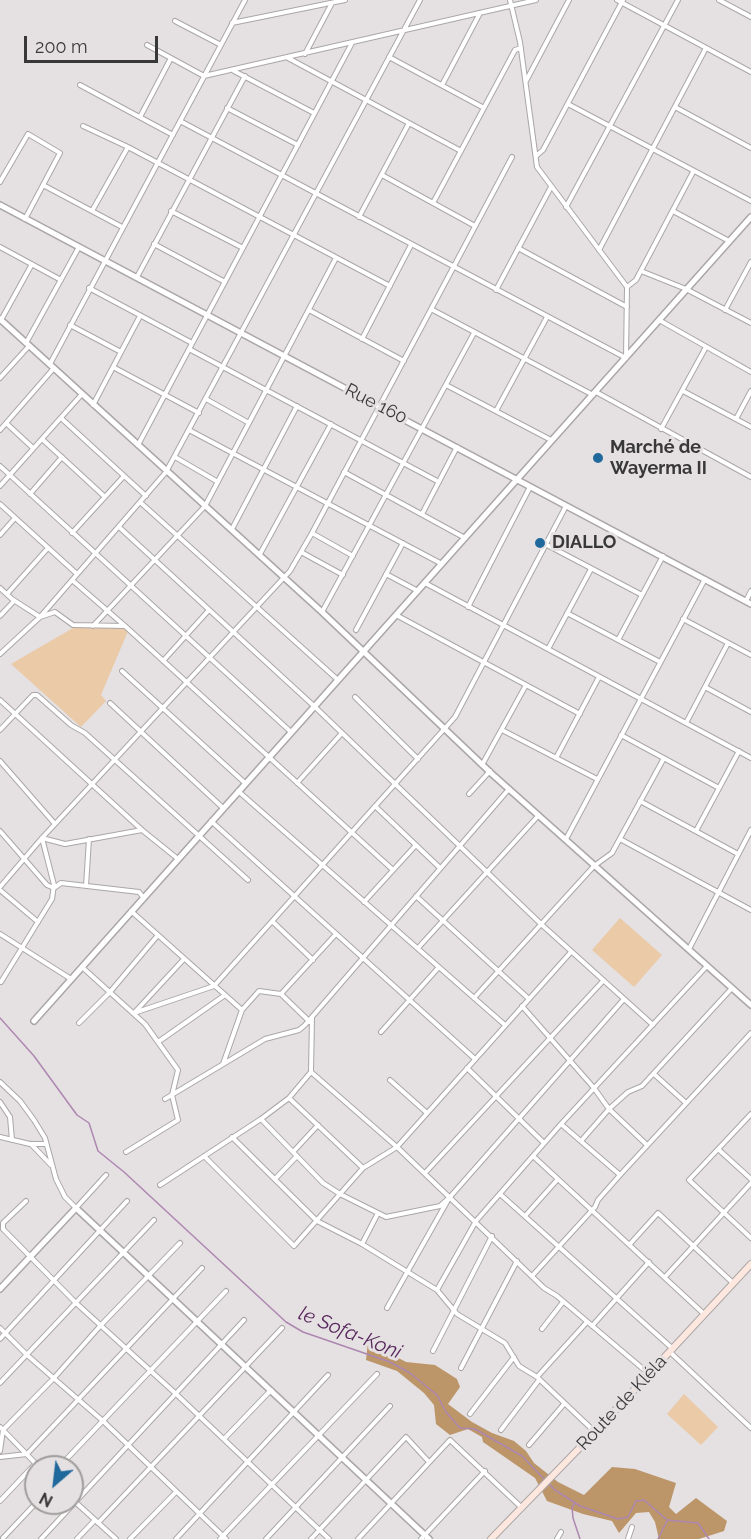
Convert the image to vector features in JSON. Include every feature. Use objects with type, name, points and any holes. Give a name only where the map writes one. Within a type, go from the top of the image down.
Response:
[{"type":"main road","name":"Route de Kléla","points":[[490,1539],[595,1432],[751,1264]]},
{"type":"street","points":[[0,430],[51,366],[89,288],[245,0]]},
{"type":"street","points":[[232,23],[345,0]]},
{"type":"street","points":[[0,654],[40,617],[166,472],[420,0]]},
{"type":"street","points":[[510,0],[521,48],[538,170],[627,287],[626,358]]},
{"type":"street","points":[[147,45],[204,76],[234,71],[536,0]]},
{"type":"street","points":[[526,81],[569,0]]},
{"type":"street","points":[[566,207],[678,0]]},
{"type":"street","points":[[718,0],[751,17]]},
{"type":"street","points":[[305,54],[333,1]]},
{"type":"street","points":[[536,156],[543,150],[621,1],[751,72]]},
{"type":"street","points":[[442,85],[480,13]]},
{"type":"street","points":[[175,21],[221,45]]},
{"type":"street","points":[[138,446],[352,43]]},
{"type":"street","points":[[434,203],[515,50],[521,48]]},
{"type":"street","points":[[599,250],[706,48]]},
{"type":"street","points":[[389,57],[484,108]]},
{"type":"street","points":[[140,117],[171,58]]},
{"type":"street","points":[[287,58],[461,151]]},
{"type":"street","points":[[234,71],[314,113]]},
{"type":"street","points":[[137,277],[245,76]]},
{"type":"street","points":[[80,85],[173,135]]},
{"type":"street","points":[[568,104],[751,201]]},
{"type":"street","points":[[227,108],[297,145]]},
{"type":"street","points":[[675,108],[751,148]]},
{"type":"street","points":[[180,121],[626,358]]},
{"type":"street","points":[[359,216],[409,123]]},
{"type":"street","points":[[83,126],[128,147],[390,286]]},
{"type":"street","points":[[0,182],[28,134],[60,153],[25,219]]},
{"type":"street","points":[[92,211],[128,147]]},
{"type":"street","points":[[38,922],[0,887],[42,838],[290,571],[513,157]]},
{"type":"street","points":[[627,287],[636,280],[693,172]]},
{"type":"street","points":[[382,175],[475,226]]},
{"type":"street","points":[[43,185],[122,227]]},
{"type":"street","points":[[496,290],[550,187]]},
{"type":"street","name":"Rue 160","points":[[0,205],[748,602]]},
{"type":"street","points":[[171,211],[243,248]]},
{"type":"street","points":[[673,212],[729,241]]},
{"type":"street","points":[[34,1022],[143,897],[750,219]]},
{"type":"street","points":[[154,244],[225,282]]},
{"type":"street","points":[[362,339],[411,245]]},
{"type":"street","points":[[1,375],[28,344],[79,247]]},
{"type":"street","points":[[0,248],[61,280]]},
{"type":"street","points":[[518,248],[628,307]]},
{"type":"street","points":[[93,626],[205,506],[336,258]]},
{"type":"street","points":[[725,310],[751,262]]},
{"type":"street","points":[[32,264],[1,320],[166,472],[260,554],[482,765],[751,1005]]},
{"type":"street","points":[[641,271],[686,289],[751,324]]},
{"type":"street","points":[[744,274],[751,278]]},
{"type":"street","points":[[89,288],[192,343]]},
{"type":"street","points":[[431,309],[751,477]]},
{"type":"street","points":[[309,310],[404,361]]},
{"type":"street","points":[[93,405],[140,316]]},
{"type":"street","points":[[496,411],[547,317]]},
{"type":"street","points":[[659,320],[751,372]]},
{"type":"street","points":[[70,325],[121,352]]},
{"type":"street","points":[[322,612],[474,333]]},
{"type":"street","points":[[661,429],[706,347]]},
{"type":"street","points":[[189,349],[439,482]]},
{"type":"street","points":[[114,367],[198,414]]},
{"type":"street","points":[[446,385],[552,441]]},
{"type":"street","points":[[683,391],[751,427]]},
{"type":"street","points":[[736,419],[751,391]]},
{"type":"street","points":[[0,486],[82,394]]},
{"type":"street","points":[[206,399],[249,423]]},
{"type":"street","points":[[232,529],[297,406]]},
{"type":"street","points":[[61,418],[146,496]]},
{"type":"street","points":[[6,423],[33,448]]},
{"type":"street","points":[[260,554],[331,424]]},
{"type":"street","points":[[189,430],[442,564]]},
{"type":"street","points":[[42,439],[105,497]]},
{"type":"street","points":[[422,514],[457,447]]},
{"type":"street","points":[[30,494],[62,457]]},
{"type":"street","points":[[175,457],[218,482]]},
{"type":"street","points":[[0,466],[291,732]]},
{"type":"street","points":[[344,472],[465,538]]},
{"type":"street","points":[[72,533],[124,476]]},
{"type":"street","points":[[468,607],[530,487]]},
{"type":"street","points":[[140,502],[338,680]]},
{"type":"street","points":[[0,504],[77,574]]},
{"type":"street","points":[[134,1013],[214,986],[455,717],[566,506]]},
{"type":"street","points":[[0,535],[15,518]]},
{"type":"street","points":[[119,527],[315,707],[571,952],[653,1025]]},
{"type":"street","points":[[312,533],[354,556]]},
{"type":"street","points":[[356,630],[403,543]]},
{"type":"street","points":[[546,545],[642,595]]},
{"type":"street","points":[[7,594],[48,548]]},
{"type":"street","points":[[300,552],[343,575]]},
{"type":"street","points":[[618,640],[663,556]]},
{"type":"street","points":[[548,649],[591,569]]},
{"type":"street","points":[[386,574],[418,591]]},
{"type":"street","points":[[565,840],[705,579]]},
{"type":"street","points":[[72,580],[393,870]]},
{"type":"street","points":[[425,583],[751,758]]},
{"type":"street","points":[[0,588],[40,617]]},
{"type":"street","points":[[748,602],[751,591]]},
{"type":"street","points":[[0,616],[14,600]]},
{"type":"street","points":[[163,662],[209,610]]},
{"type":"street","points":[[40,617],[55,612],[73,625],[125,626]]},
{"type":"street","points":[[567,613],[660,662]]},
{"type":"street","points":[[396,615],[580,714]]},
{"type":"street","points":[[683,619],[751,655]]},
{"type":"street","points":[[686,723],[728,643]]},
{"type":"street","points":[[122,671],[245,783]]},
{"type":"street","points":[[556,758],[600,677]]},
{"type":"street","points":[[482,765],[526,685]]},
{"type":"street","points":[[705,687],[751,712]]},
{"type":"street","points":[[0,730],[33,695],[37,695],[71,725],[85,733],[248,880]]},
{"type":"street","points":[[355,697],[418,759]]},
{"type":"street","points":[[0,700],[142,830],[178,859]]},
{"type":"street","points":[[110,704],[223,808]]},
{"type":"street","points":[[502,730],[597,779]]},
{"type":"street","points":[[297,783],[342,733]]},
{"type":"street","points":[[621,735],[719,788]]},
{"type":"street","points":[[696,831],[739,751]]},
{"type":"street","points":[[474,998],[594,866],[612,853],[664,758]]},
{"type":"street","points":[[0,761],[55,824]]},
{"type":"street","points":[[469,794],[490,771]]},
{"type":"street","points":[[165,1099],[266,1039],[299,1029],[311,1021],[509,789]]},
{"type":"street","points":[[238,791],[505,1025]]},
{"type":"street","points":[[640,801],[738,854]]},
{"type":"street","points":[[375,806],[440,868]]},
{"type":"street","points":[[418,948],[538,816]]},
{"type":"street","points":[[211,821],[475,1059]]},
{"type":"street","points":[[42,838],[65,844],[142,830]]},
{"type":"street","points":[[689,949],[751,830]]},
{"type":"street","points":[[0,831],[47,885],[54,888]]},
{"type":"street","points":[[1,982],[52,899],[54,888],[42,838]]},
{"type":"street","points":[[86,886],[89,839]]},
{"type":"street","points":[[620,839],[751,910]]},
{"type":"street","points":[[364,902],[416,845]]},
{"type":"street","points":[[54,888],[61,883],[139,892],[143,897]]},
{"type":"street","points":[[416,896],[529,999]]},
{"type":"street","points":[[131,911],[242,1010]]},
{"type":"street","points":[[273,922],[313,960]]},
{"type":"street","points":[[0,934],[71,979]]},
{"type":"street","points":[[281,994],[336,934]]},
{"type":"street","points":[[79,1023],[110,992],[158,935]]},
{"type":"street","points":[[204,1156],[294,1246],[363,1168],[397,1147],[571,952]]},
{"type":"street","points":[[134,1013],[184,959]]},
{"type":"street","points":[[82,966],[145,1024],[178,1070],[172,1095],[178,1120],[126,1152]]},
{"type":"street","points":[[437,1290],[476,1221],[561,1124],[707,966]]},
{"type":"street","points":[[381,1032],[439,967]]},
{"type":"street","points":[[425,1173],[603,981]]},
{"type":"street","points":[[581,1141],[609,1109],[628,1092],[642,1086],[654,1074],[732,988]]},
{"type":"street","points":[[160,1185],[289,1098],[311,1072],[311,1021],[281,994],[259,991],[242,1010],[222,1065]]},
{"type":"street","points":[[158,1042],[225,995]]},
{"type":"street","points":[[261,1119],[323,1183],[386,1217],[440,1206],[624,999]]},
{"type":"street","points":[[522,1006],[594,1088],[609,1109],[648,1144]]},
{"type":"street","points":[[532,1276],[592,1210],[620,1175],[751,1033]]},
{"type":"street","points":[[467,1068],[544,1143]]},
{"type":"street","points":[[311,1072],[397,1147],[532,1276],[649,1374]]},
{"type":"street","points":[[654,1074],[686,1103]]},
{"type":"street","points":[[390,1080],[427,1113]]},
{"type":"street","points":[[0,1082],[20,1101],[45,1138],[52,1166],[65,1197],[390,1502],[425,1538],[485,1471]]},
{"type":"street","points":[[289,1098],[363,1168]]},
{"type":"street","points":[[0,1102],[9,1117],[12,1140]]},
{"type":"street","points":[[751,1113],[749,1120],[689,1180],[751,1238]]},
{"type":"street","points":[[561,1124],[620,1175]]},
{"type":"street","points":[[275,1179],[318,1125]]},
{"type":"street","points":[[0,1137],[30,1144],[46,1144]]},
{"type":"street","points":[[232,1137],[317,1221],[362,1244],[437,1290],[454,1310],[505,1343],[519,1366],[538,1379],[595,1432]]},
{"type":"street","points":[[30,1144],[52,1166]]},
{"type":"street","points":[[718,1149],[751,1179]]},
{"type":"street","points":[[533,1156],[705,1314]]},
{"type":"street","points":[[0,1289],[106,1175]]},
{"type":"street","points":[[525,1216],[558,1179]]},
{"type":"street","points":[[665,1277],[751,1184]]},
{"type":"street","points":[[500,1194],[616,1298],[751,1428]]},
{"type":"street","points":[[387,1308],[450,1197]]},
{"type":"street","points":[[26,1201],[2,1226],[76,1303],[200,1416],[329,1539]]},
{"type":"street","points":[[0,1339],[127,1201]]},
{"type":"street","points":[[362,1244],[378,1213]]},
{"type":"street","points":[[630,1244],[658,1213],[734,1283]]},
{"type":"street","points":[[0,1383],[154,1220]]},
{"type":"street","points":[[433,1351],[492,1236]]},
{"type":"street","points":[[0,1451],[2,1428],[54,1378],[101,1325],[150,1277],[180,1243]]},
{"type":"street","points":[[461,1368],[517,1261]]},
{"type":"street","points":[[592,1326],[649,1262]]},
{"type":"street","points":[[0,1457],[27,1454],[202,1268]]},
{"type":"street","points":[[70,1455],[226,1291]]},
{"type":"street","points":[[542,1329],[563,1302]]},
{"type":"street","points":[[84,1490],[244,1320]]},
{"type":"street","points":[[501,1430],[538,1379],[587,1322]]},
{"type":"street","points":[[0,1328],[27,1355],[103,1421],[223,1538],[271,1484],[377,1374]]},
{"type":"street","points":[[77,1539],[200,1416],[282,1328]]},
{"type":"street","points":[[470,1414],[514,1357]]},
{"type":"street","points":[[176,1539],[328,1375]]},
{"type":"street","points":[[224,1439],[270,1390]]},
{"type":"street","points":[[529,1445],[564,1404]]},
{"type":"street","points":[[266,1539],[390,1407]]},
{"type":"street","points":[[2,1428],[27,1454]]},
{"type":"street","points":[[311,1539],[406,1437],[429,1462]]},
{"type":"street","points":[[357,1539],[450,1440],[521,1507]]},
{"type":"street","points":[[0,1501],[24,1478]]},
{"type":"street","points":[[129,1539],[176,1492]]},
{"type":"street","points":[[84,1510],[116,1539]]},
{"type":"street","points":[[3,1537],[24,1515]]},
{"type":"street","points":[[41,1539],[61,1515]]},
{"type":"street","points":[[628,1539],[632,1527]]},
{"type":"street","points":[[557,1539],[561,1532]]},
{"type":"shaded area","points":[[73,628],[125,628],[128,631],[101,695],[106,701],[81,727],[11,664]]},
{"type":"shaded area","points":[[620,918],[662,955],[634,987],[592,950]]},
{"type":"shaded area","points":[[368,1342],[406,1362],[435,1365],[457,1379],[460,1387],[448,1404],[472,1422],[514,1441],[526,1451],[534,1463],[558,1482],[584,1495],[612,1467],[635,1469],[676,1483],[669,1507],[676,1514],[696,1498],[727,1521],[724,1531],[699,1539],[659,1539],[655,1522],[649,1512],[636,1513],[619,1533],[612,1521],[583,1514],[547,1501],[535,1478],[483,1442],[482,1437],[468,1429],[450,1435],[436,1424],[434,1405],[424,1393],[397,1371],[366,1360]]},
{"type":"shaded area","points":[[684,1394],[718,1427],[701,1445],[667,1414]]},
{"type":"waterway","name":"le Sofa-Koni","points":[[0,1018],[34,1056],[77,1115],[89,1123],[98,1151],[124,1172],[286,1322],[303,1332],[390,1362],[410,1373],[437,1395],[446,1412],[460,1428],[475,1429],[522,1456],[544,1479]]},
{"type":"waterway","name":"le Sofa-Koni","points":[[548,1483],[580,1506],[618,1519],[628,1517],[636,1501],[644,1500],[667,1520],[698,1523],[709,1539]]},
{"type":"waterway","points":[[575,1503],[572,1507],[573,1518],[580,1539]]},
{"type":"waterway","points":[[658,1539],[667,1521]]},
{"type":"place","name":"Marché de Wayerma II","points":[[598,458]]},
{"type":"place","name":"DIALLO","points":[[540,543]]}]
